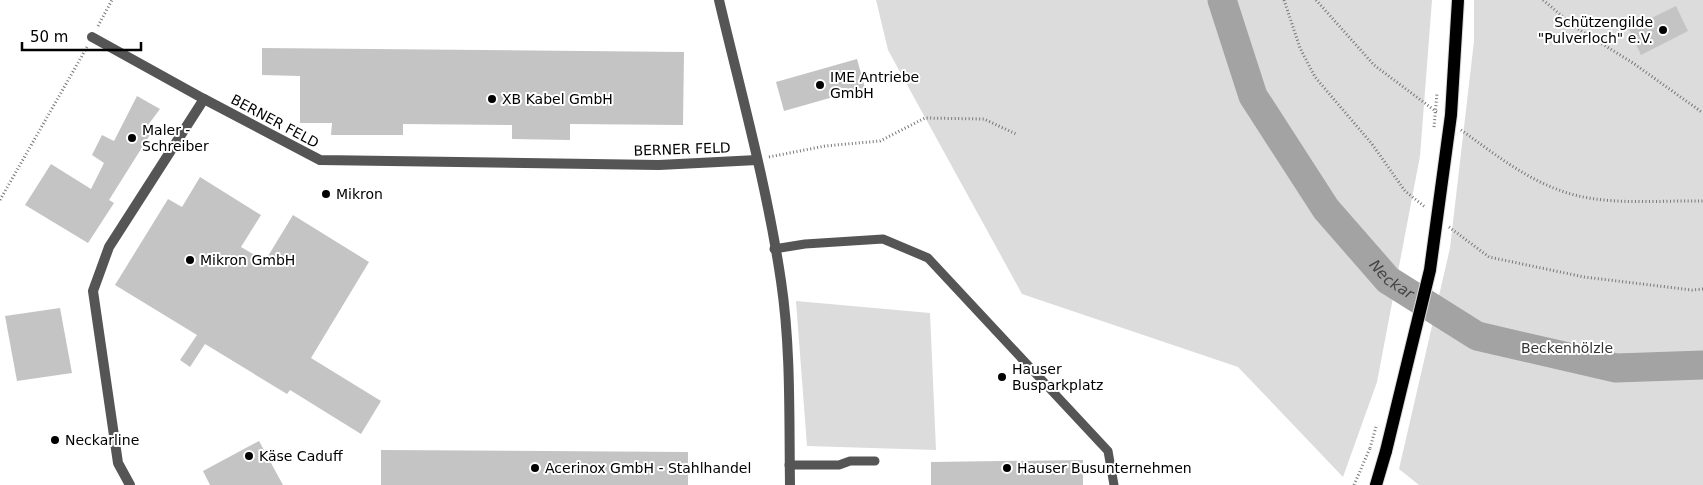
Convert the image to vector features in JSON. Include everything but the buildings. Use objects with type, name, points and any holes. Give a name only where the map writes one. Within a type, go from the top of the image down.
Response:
[{"type":"main road","points":[[1376,485],[1430,270],[1442,197],[1451,115],[1458,0]]},
{"type":"street","points":[[719,0],[757,160],[781,281],[789,370],[790,485]]},
{"type":"street","name":"BERNER FELD","points":[[92,37],[320,160],[659,165],[757,160]]},
{"type":"street","points":[[130,485],[118,463],[93,291],[109,247],[204,99]]},
{"type":"lane","points":[[774,249],[805,244],[883,239],[928,258],[1108,451],[1114,485]]},
{"type":"lane","points":[[790,465],[839,465],[850,461],[875,461]]},
{"type":"path","points":[[0,200],[112,0]]},
{"type":"path","points":[[1284,0],[1300,48],[1315,77],[1372,144],[1405,191],[1431,213]]},
{"type":"path","points":[[1316,0],[1374,65],[1446,118]]},
{"type":"path","points":[[1542,0],[1575,28],[1633,63],[1703,113]]},
{"type":"path","points":[[1433,131],[1437,83]]},
{"type":"path","points":[[757,160],[825,146],[880,141],[926,118],[984,119],[1016,134]]},
{"type":"path","points":[[1454,124],[1515,168],[1560,191],[1594,199],[1703,201]]},
{"type":"path","points":[[1424,213],[1426,204]]},
{"type":"path","points":[[1444,223],[1489,257],[1584,277],[1692,290],[1703,289]]},
{"type":"path","points":[[1354,485],[1370,448],[1377,421]]},
{"type":"green space","points":[[876,0],[1432,0],[1420,156],[1377,382],[1343,477],[1238,367],[1022,294],[888,50]]},
{"type":"green space","name":"Beckenhölzle","points":[[1474,0],[1703,0],[1703,485],[1419,485],[1399,469],[1450,248],[1474,41]]},
{"type":"green space","points":[[796,301],[930,313],[936,450],[807,446]]},
{"type":"waterway","name":"Neckar","points":[[1222,0],[1253,96],[1326,209],[1388,280],[1477,336],[1616,368],[1703,365]]},
{"type":"place","name":"Schützengilde \"Pulverloch\" e.V.","points":[[1663,30]]},
{"type":"place","name":"IME Antriebe GmbH","points":[[820,85]]},
{"type":"place","name":"XB Kabel GmbH","points":[[492,99]]},
{"type":"place","name":"Maler - Schreiber","points":[[132,138]]},
{"type":"place","name":"Mikron","points":[[326,194]]},
{"type":"place","name":"Mikron GmbH","points":[[190,260]]},
{"type":"place","name":"Hauser Busparkplatz","points":[[1002,377]]},
{"type":"place","name":"Neckarline","points":[[55,440]]},
{"type":"place","name":"Käse Caduff","points":[[249,456]]},
{"type":"place","name":"Acerinox GmbH - Stahlhandel","points":[[535,468]]},
{"type":"place","name":"Hauser Busunternehmen","points":[[1007,468]]}]
